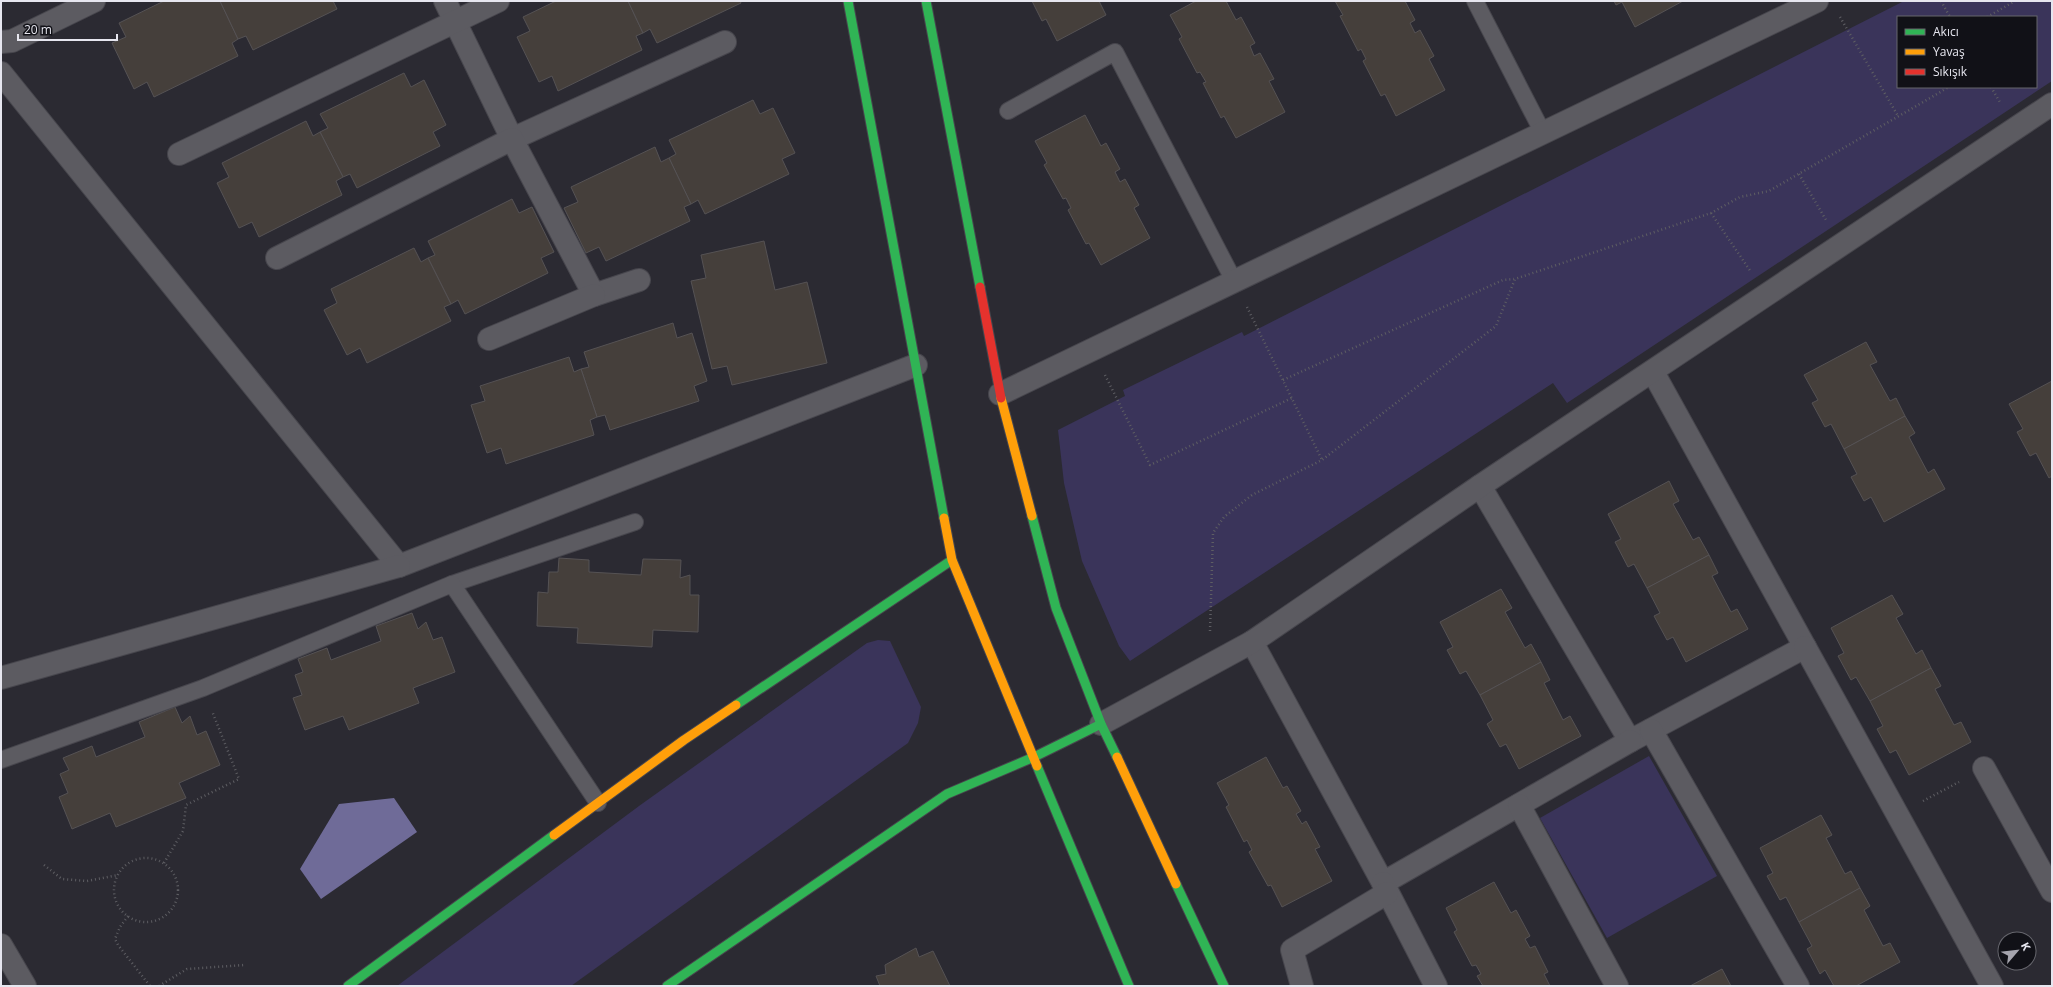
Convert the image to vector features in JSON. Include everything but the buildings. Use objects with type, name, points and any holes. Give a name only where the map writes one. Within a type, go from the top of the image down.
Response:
[{"type":"street","points":[[1,42],[12,41],[94,1]]},
{"type":"street","points":[[445,1],[512,139],[594,295]]},
{"type":"street","points":[[179,154],[498,1]]},
{"type":"street","points":[[848,1],[952,560],[1129,986]]},
{"type":"street","points":[[926,1],[1000,394],[1056,608],[1101,724],[1224,986]]},
{"type":"street","points":[[1000,394],[1543,133],[1794,6],[1817,1]]},
{"type":"street","points":[[277,258],[512,139],[725,42]]},
{"type":"street","points":[[1,73],[399,566]]},
{"type":"street","points":[[667,986],[947,794],[1034,757],[1101,724],[1252,642],[1480,486],[1653,372],[2052,104]]},
{"type":"street","points":[[489,339],[594,295],[639,280]]},
{"type":"street","points":[[1,678],[399,566],[916,365]]},
{"type":"street","points":[[1653,372],[1992,986]]},
{"type":"street","points":[[1480,486],[1630,741]]},
{"type":"street","points":[[348,986],[684,740],[952,560]]},
{"type":"street","points":[[1252,642],[1385,888],[1436,986]]},
{"type":"street","points":[[1302,986],[1292,950],[1385,888],[1519,805],[1630,741],[1805,647]]},
{"type":"street","points":[[1651,730],[1798,986]]},
{"type":"street","points":[[1984,768],[2052,891]]},
{"type":"street","points":[[1519,805],[1617,986]]},
{"type":"street","points":[[1,945],[26,986]]},
{"type":"lane","points":[[1475,1],[1543,133]]},
{"type":"lane","points":[[1008,111],[1115,52],[1234,281]]},
{"type":"lane","points":[[1,760],[203,688],[452,584],[635,522]]},
{"type":"lane","points":[[452,584],[598,803]]},
{"type":"path","points":[[1941,1],[1949,16]]},
{"type":"path","points":[[1989,16],[2015,1]]},
{"type":"path","points":[[1838,14],[1898,116]]},
{"type":"path","points":[[1283,380],[1503,280],[1514,279],[1711,212],[1740,198],[1769,191],[1947,88]]},
{"type":"path","points":[[1799,174],[1840,246]]},
{"type":"path","points":[[1711,212],[1766,296]]},
{"type":"path","points":[[1208,666],[1213,533],[1224,517],[1252,495],[1322,460],[1496,326],[1514,279]]},
{"type":"path","points":[[1234,281],[1322,460]]},
{"type":"path","points":[[1092,350],[1150,466],[1292,398]]},
{"type":"path","points":[[164,863],[184,831],[186,805],[239,779],[203,688]]},
{"type":"path","points":[[1898,815],[1984,768]]},
{"type":"path","points":[[143,858],[153,859],[164,863],[177,879],[178,896],[172,910],[164,917],[154,922],[144,922],[128,916],[119,905],[115,896],[115,885],[118,875],[124,867],[132,861],[143,858]]},
{"type":"path","points":[[44,866],[62,879],[87,881],[118,875]]},
{"type":"path","points":[[128,916],[120,927],[115,939],[150,986]]},
{"type":"path","points":[[159,986],[187,969],[244,965]]},
{"type":"shaded area","points":[[1904,1],[2052,1],[2052,81],[1567,403],[1553,383],[1130,661],[1119,646],[1082,561],[1064,483],[1058,430],[1125,396],[1123,390],[1242,332],[1244,336]]},
{"type":"shaded area","points":[[878,640],[890,641],[921,707],[918,723],[908,743],[571,986],[397,986],[639,806],[867,643]]},
{"type":"shaded area","points":[[1649,756],[1717,876],[1607,938],[1540,818]]},
{"type":"shaded area","points":[[394,798],[417,832],[321,899],[300,869],[339,804]]},
{"type":"traffic: fast","points":[[848,1],[944,518]]},
{"type":"traffic: fast","points":[[926,1],[980,287]]},
{"type":"traffic: fast","points":[[1032,516],[1056,608],[1101,724],[1117,757]]},
{"type":"traffic: fast","points":[[736,705],[952,560]]},
{"type":"traffic: fast","points":[[667,986],[947,794],[1034,757],[1101,724]]},
{"type":"traffic: fast","points":[[1037,766],[1129,986]]},
{"type":"traffic: fast","points":[[348,986],[554,835]]},
{"type":"traffic: fast","points":[[1176,884],[1224,986]]},
{"type":"traffic: slow","points":[[1001,398],[1032,516]]},
{"type":"traffic: slow","points":[[944,518],[952,560],[1037,766]]},
{"type":"traffic: slow","points":[[554,835],[684,740],[736,705]]},
{"type":"traffic: slow","points":[[1117,757],[1176,884]]},
{"type":"traffic: jam","points":[[980,287],[1001,398]]}]
